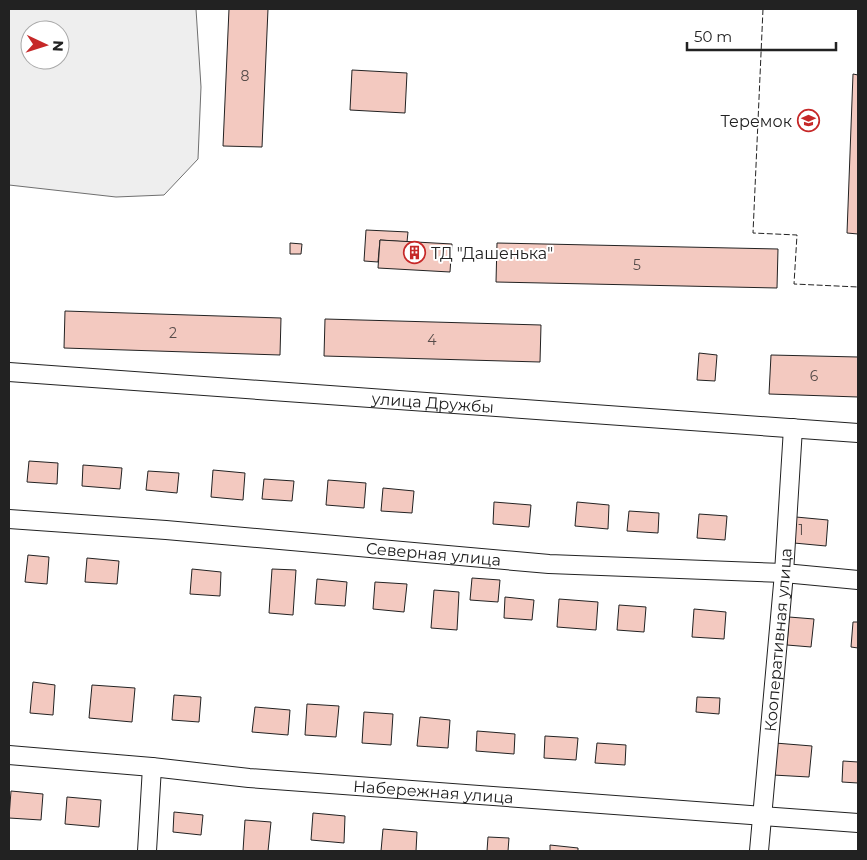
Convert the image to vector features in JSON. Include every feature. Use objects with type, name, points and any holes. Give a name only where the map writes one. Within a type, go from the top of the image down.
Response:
[{"type":"street","name":"улица Дружбы","points":[[9,372],[858,433]]},
{"type":"street","name":"Кооперативная улица","points":[[759,851],[784,573],[793,428]]},
{"type":"street","name":"Северная улица","points":[[9,519],[166,530],[549,564],[784,573],[858,580]]},
{"type":"street","name":"Набережная улица","points":[[9,755],[152,767],[249,778],[858,823]]},
{"type":"street","points":[[147,851],[152,767]]},
{"type":"shaded area","points":[[9,9],[196,9],[201,87],[198,159],[164,195],[116,197],[9,185]]},
{"type":"building","points":[[229,9],[268,9],[262,147],[223,146]]},
{"type":"building","points":[[352,70],[407,73],[405,113],[350,110]]},
{"type":"building","points":[[853,74],[858,75],[858,234],[847,233]]},
{"type":"building","points":[[366,230],[408,232],[407,242],[380,240],[378,262],[364,261]]},
{"type":"building","name":"ТД \"Дашенька\"","points":[[380,240],[452,244],[450,272],[378,268]]},
{"type":"building","points":[[290,243],[302,244],[301,254],[290,254]]},
{"type":"building","points":[[497,243],[778,249],[777,288],[496,282]]},
{"type":"building","points":[[65,311],[281,318],[280,355],[64,348]]},
{"type":"building","points":[[325,319],[541,325],[540,362],[324,356]]},
{"type":"building","points":[[699,353],[717,355],[715,381],[697,380]]},
{"type":"building","points":[[771,355],[858,357],[858,397],[769,394]]},
{"type":"building","points":[[29,461],[58,463],[57,484],[27,482]]},
{"type":"building","points":[[83,465],[122,468],[120,489],[82,486]]},
{"type":"building","points":[[213,470],[245,473],[243,500],[211,497]]},
{"type":"building","points":[[148,471],[179,473],[177,493],[146,490]]},
{"type":"building","points":[[264,479],[294,481],[292,501],[262,499]]},
{"type":"building","points":[[328,480],[366,483],[364,508],[326,505]]},
{"type":"building","points":[[383,488],[414,491],[412,513],[381,511]]},
{"type":"building","points":[[494,502],[531,505],[529,527],[493,524]]},
{"type":"building","points":[[577,502],[609,505],[608,529],[575,526]]},
{"type":"building","points":[[629,511],[659,513],[658,533],[627,531]]},
{"type":"building","points":[[699,514],[727,516],[725,540],[697,538]]},
{"type":"building","points":[[796,517],[828,520],[826,546],[794,543]]},
{"type":"building","points":[[28,555],[49,557],[47,584],[25,582]]},
{"type":"building","points":[[87,558],[119,561],[117,584],[85,582]]},
{"type":"building","points":[[192,569],[221,572],[220,596],[190,594]]},
{"type":"building","points":[[272,569],[296,570],[293,615],[269,613]]},
{"type":"building","points":[[472,578],[500,580],[498,602],[470,600]]},
{"type":"building","points":[[317,579],[347,582],[345,606],[315,604]]},
{"type":"building","points":[[375,582],[407,584],[404,612],[373,609]]},
{"type":"building","points":[[434,590],[459,592],[457,630],[431,628]]},
{"type":"building","points":[[505,597],[534,600],[532,620],[504,618]]},
{"type":"building","points":[[559,599],[598,602],[596,630],[557,627]]},
{"type":"building","points":[[619,605],[646,607],[644,632],[617,630]]},
{"type":"building","points":[[694,609],[726,612],[724,639],[692,637]]},
{"type":"building","points":[[789,617],[814,619],[811,647],[787,645]]},
{"type":"building","points":[[853,622],[858,622],[858,648],[851,647]]},
{"type":"building","points":[[33,682],[55,685],[53,715],[30,713]]},
{"type":"building","points":[[92,685],[135,688],[132,722],[89,718]]},
{"type":"building","points":[[174,695],[201,697],[199,722],[172,720]]},
{"type":"building","points":[[697,697],[720,698],[719,714],[696,712]]},
{"type":"building","points":[[307,704],[339,706],[336,737],[305,735]]},
{"type":"building","points":[[255,707],[290,710],[288,735],[252,732]]},
{"type":"building","points":[[364,712],[393,714],[391,745],[362,743]]},
{"type":"building","points":[[420,717],[450,720],[448,748],[417,746]]},
{"type":"building","points":[[477,731],[515,734],[514,754],[476,751]]},
{"type":"building","points":[[545,736],[578,738],[576,760],[544,758]]},
{"type":"building","points":[[597,743],[626,745],[625,765],[595,763]]},
{"type":"building","points":[[775,743],[812,746],[809,777],[773,775]]},
{"type":"building","points":[[843,761],[858,762],[858,783],[842,782]]},
{"type":"building","points":[[11,791],[43,794],[41,820],[9,818]]},
{"type":"building","points":[[67,797],[101,800],[99,827],[65,824]]},
{"type":"building","points":[[174,812],[203,815],[201,835],[173,832]]},
{"type":"building","points":[[313,813],[345,816],[344,843],[311,840]]},
{"type":"building","points":[[245,820],[271,822],[268,851],[243,851]]},
{"type":"building","points":[[383,829],[417,832],[416,851],[381,851]]},
{"type":"building","points":[[488,837],[509,838],[508,851],[487,851]]},
{"type":"building","points":[[550,845],[578,848],[578,851],[550,851]]},
{"type":"fence","points":[[763,9],[753,233],[797,235],[794,284],[858,287]]},
{"type":"place","name":"Теремок","points":[[808,121]]},
{"type":"place","name":"ТД \"Дашенька\"","points":[[415,253]]}]
